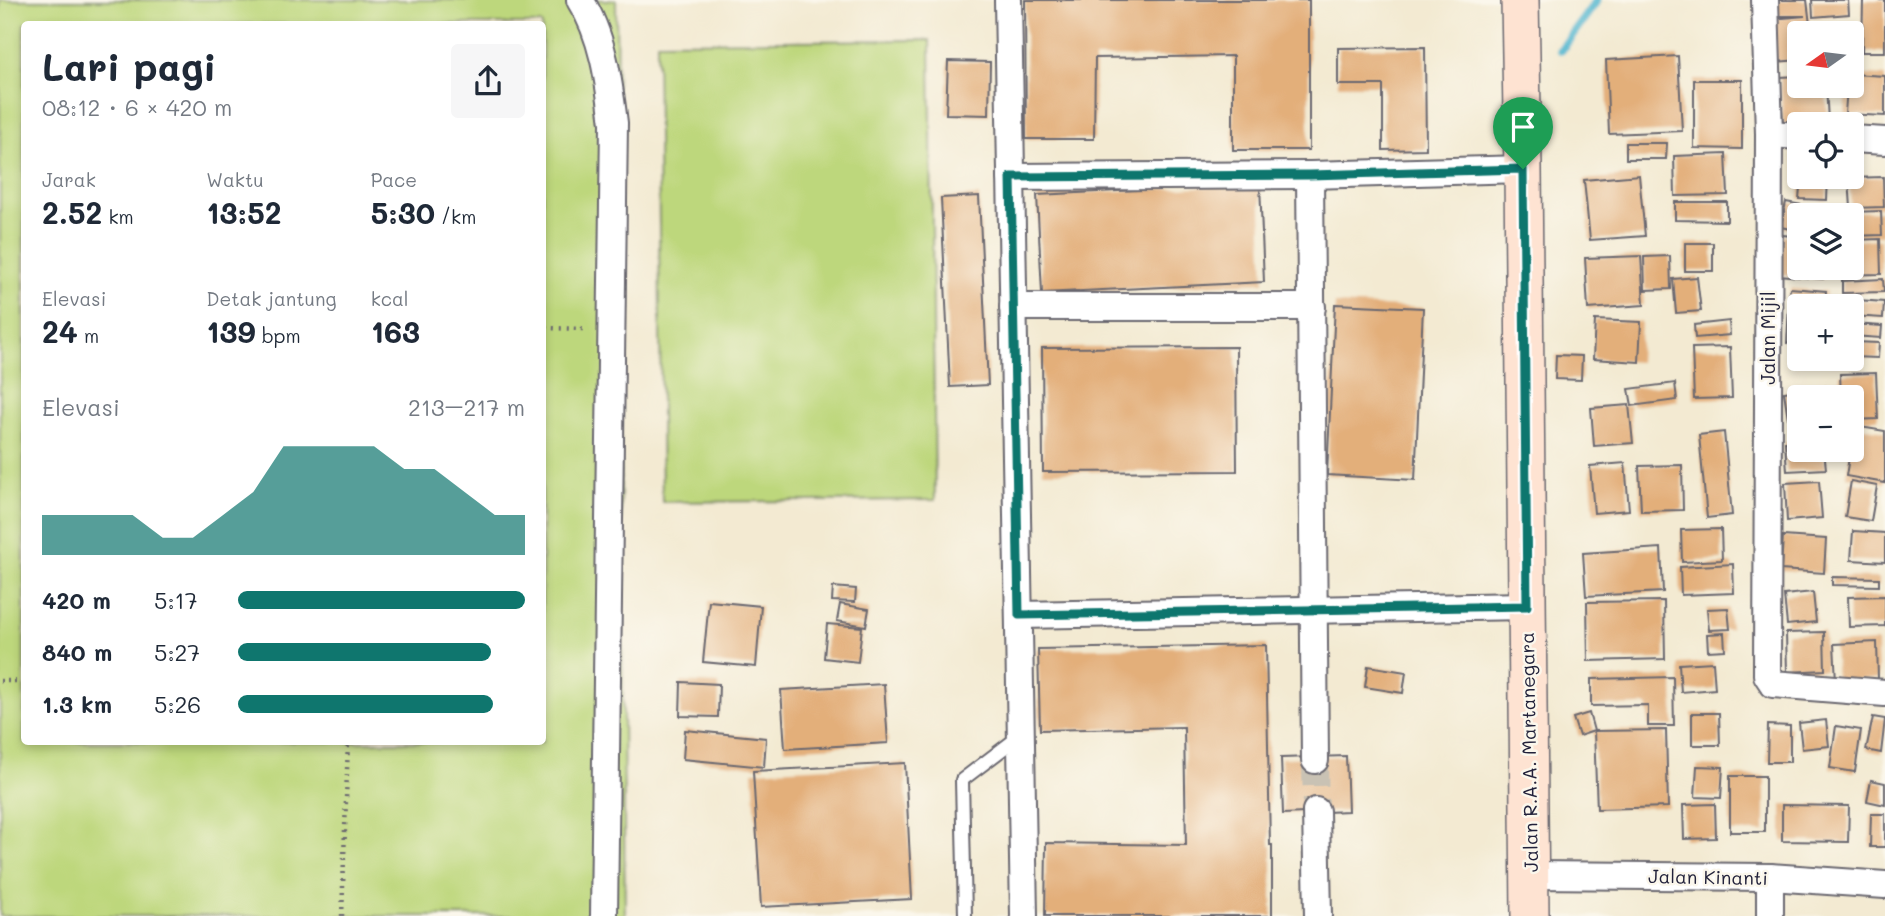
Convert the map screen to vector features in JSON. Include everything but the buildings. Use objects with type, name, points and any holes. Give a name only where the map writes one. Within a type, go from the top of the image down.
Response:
[{"type":"main road","name":"Jalan R.A.A. Martanegara","points":[[1520,0],[1530,916]]},
{"type":"street","points":[[580,0],[598,40],[609,83],[614,123],[604,916]]},
{"type":"street","points":[[1008,0],[1024,916]]},
{"type":"street","name":"Jalan Mijil","points":[[1765,0],[1769,134],[1767,675],[1773,684],[1885,692]]},
{"type":"street","points":[[1769,134],[1787,135]]},
{"type":"street","points":[[1864,140],[1885,141]]},
{"type":"street","points":[[1011,177],[1310,175],[1523,169]]},
{"type":"street","points":[[1310,175],[1315,760]]},
{"type":"street","points":[[1013,307],[1312,307]]},
{"type":"street","points":[[1019,615],[1527,606]]},
{"type":"street","points":[[1316,811],[1318,916]]},
{"type":"street","name":"Jalan Kinanti","points":[[1530,875],[1770,877],[1885,885]]},
{"type":"street","points":[[1769,916],[1770,877]]},
{"type":"lane","points":[[965,916],[962,780],[1021,735]]},
{"type":"path","points":[[546,329],[611,329]]},
{"type":"path","points":[[0,681],[21,681]]},
{"type":"path","points":[[342,916],[348,745]]},
{"type":"green space","points":[[0,0],[616,0],[625,916],[0,916]]},
{"type":"green space","points":[[930,40],[935,500],[662,502],[657,42]]},
{"type":"waterway","points":[[1561,50],[1597,0]]},
{"type":"tunnel","points":[[1315,760],[1316,811]]},
{"type":"route","points":[[1523,169],[1527,606],[1019,615],[1011,177],[1310,175],[1523,169]]}]
